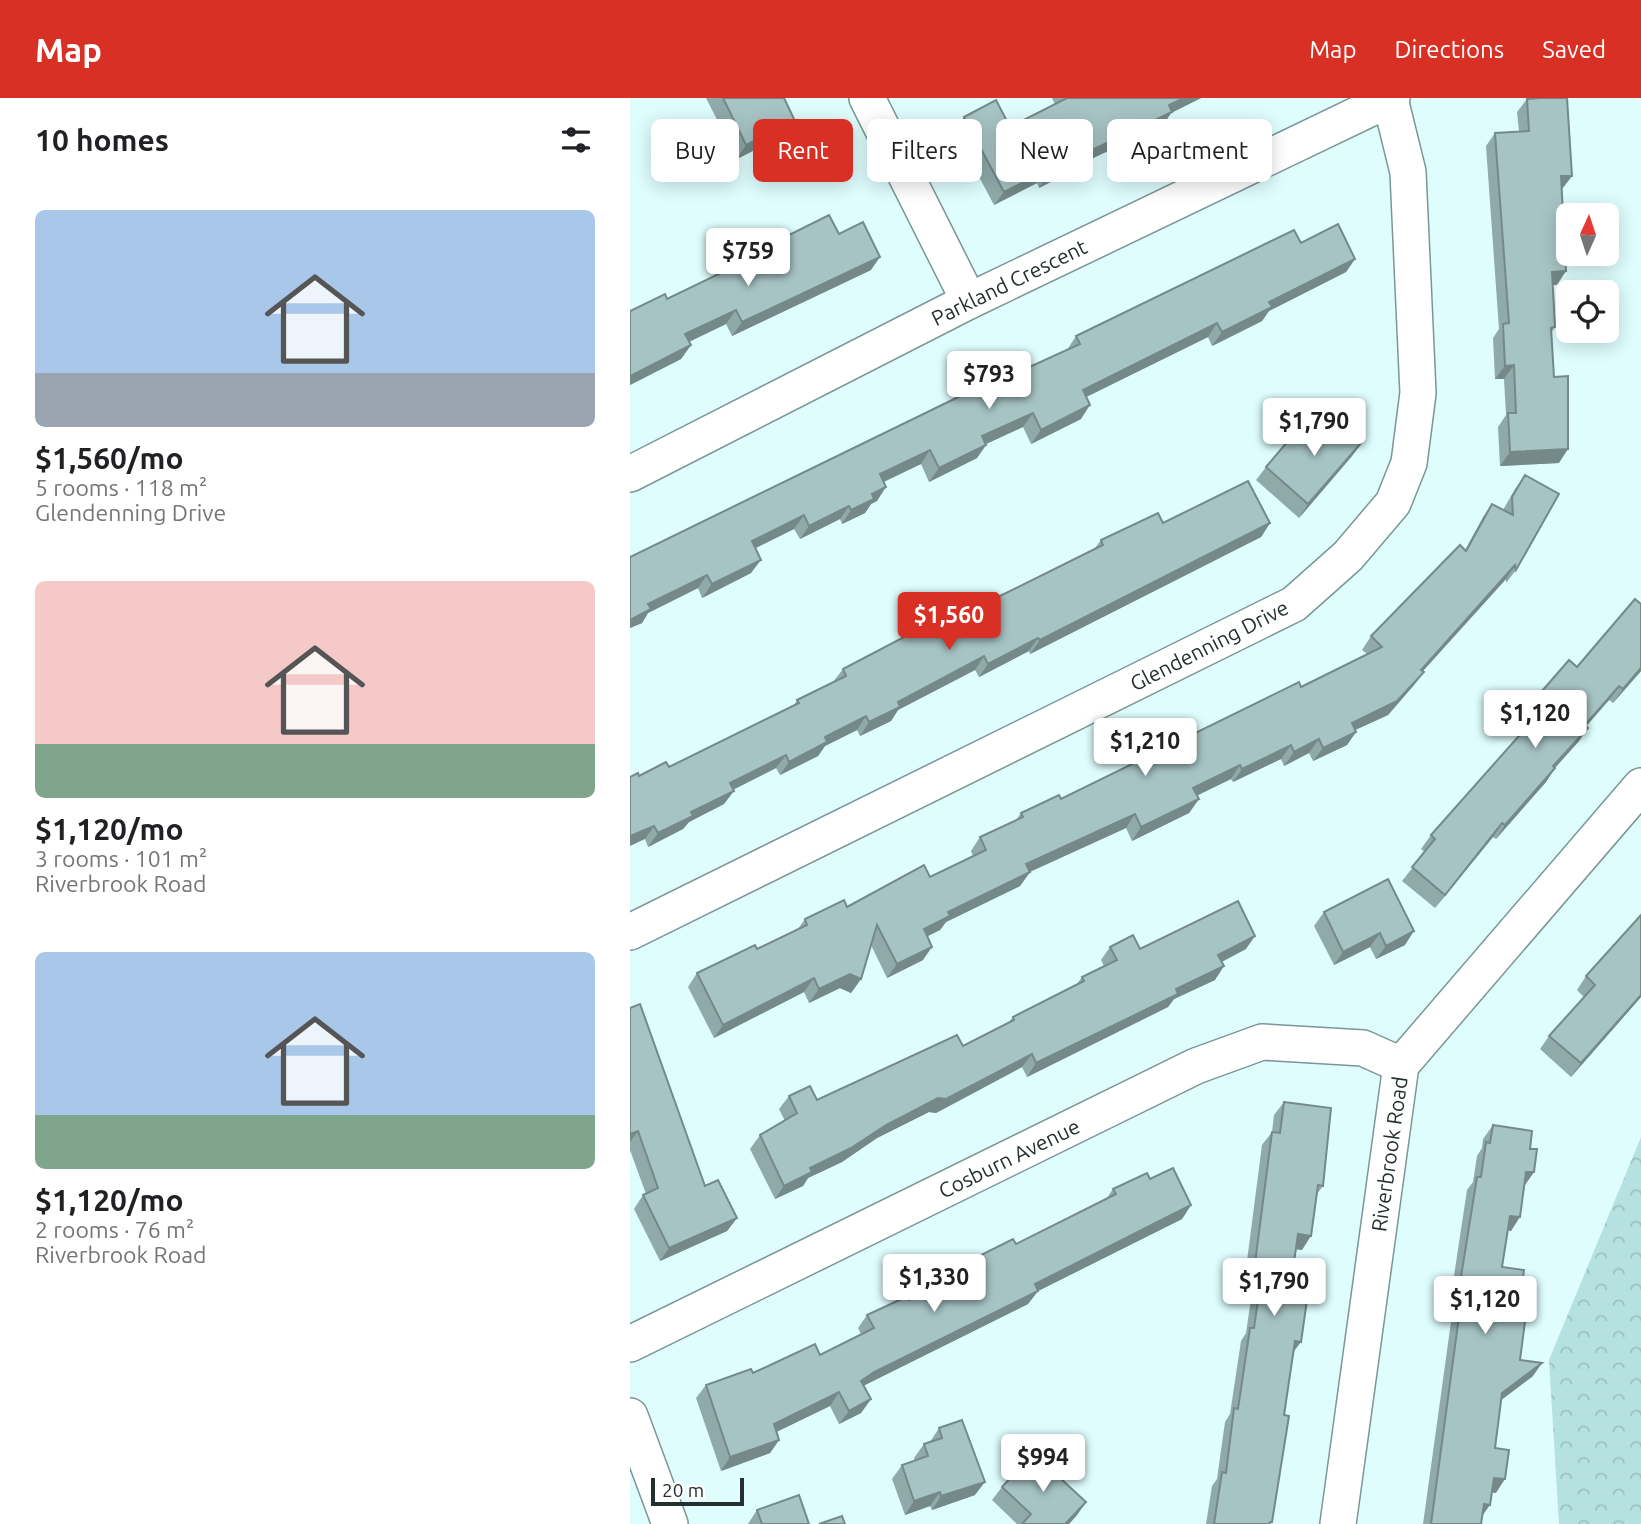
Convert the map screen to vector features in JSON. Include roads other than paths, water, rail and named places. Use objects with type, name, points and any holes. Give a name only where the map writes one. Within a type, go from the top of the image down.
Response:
[{"type":"street","points":[[867,98],[970,301]]},
{"type":"street","name":"Parkland Crescent","points":[[630,474],[970,301],[1391,99]]},
{"type":"street","name":"Glendenning Drive","points":[[630,932],[1294,604],[1348,556],[1393,503],[1409,463],[1418,393],[1408,172],[1391,99]]},
{"type":"street","name":"Riverbrook Road","points":[[1338,1524],[1401,1065],[1641,786]]},
{"type":"street","name":"Cosburn Avenue","points":[[630,1344],[1196,1066],[1262,1042],[1363,1048],[1401,1065]]},
{"type":"street","points":[[630,1416],[670,1524]]}]
